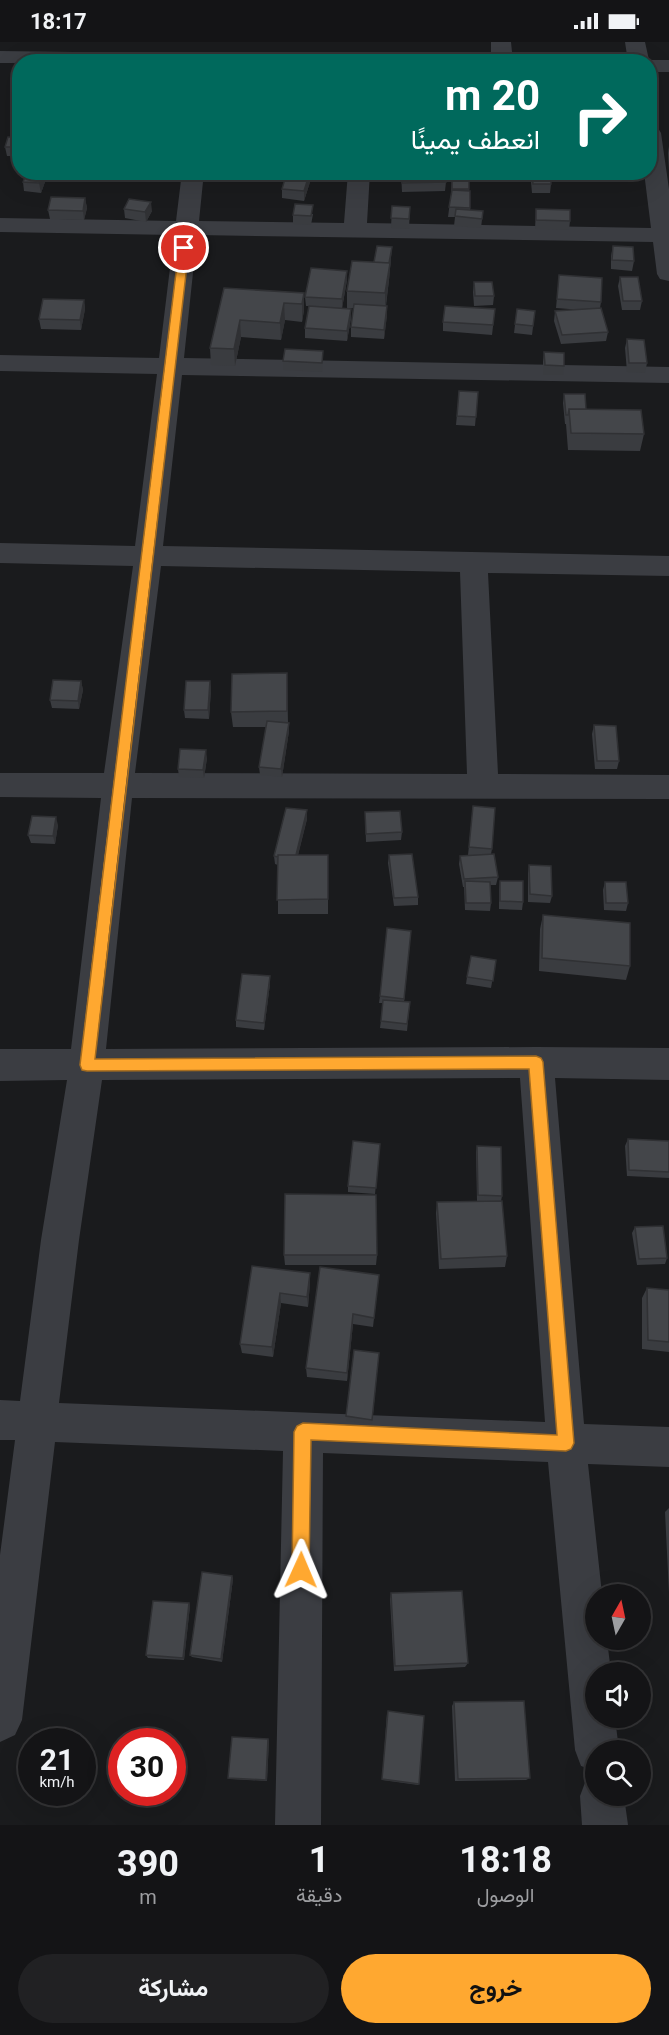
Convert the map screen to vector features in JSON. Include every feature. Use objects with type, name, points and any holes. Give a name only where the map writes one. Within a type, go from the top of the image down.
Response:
[{"type":"street","points":[[657,175],[667,235],[669,274]]},
{"type":"street","points":[[0,1720],[19,1421],[60,1240],[87,1065],[118,787],[193,180]]},
{"type":"street","points":[[355,231],[358,180]]},
{"type":"street","points":[[0,225],[667,235]]},
{"type":"street","points":[[0,363],[171,368],[669,375]]},
{"type":"street","points":[[0,553],[669,566]]},
{"type":"street","points":[[474,562],[483,788]]},
{"type":"street","points":[[0,785],[669,787]]},
{"type":"street","points":[[536,1062],[566,1443],[596,1740]]},
{"type":"street","points":[[0,1065],[536,1062],[669,1064]]},
{"type":"street","points":[[19,1421],[669,1447]]},
{"type":"street","points":[[298,1825],[303,1432]]},
{"type":"street","points":[[603,1806],[605,1825]]},
{"type":"building","points":[[8,137],[12,137],[12,147],[5,147]]},
{"type":"building","points":[[24,180],[40,180],[39,183],[23,182]]},
{"type":"building","points":[[285,180],[307,180],[304,191],[282,189]]},
{"type":"building","points":[[402,180],[446,180],[446,182],[402,183]]},
{"type":"building","points":[[452,180],[469,180],[469,189],[452,189]]},
{"type":"building","points":[[533,180],[551,180],[551,184],[533,184]]},
{"type":"building","points":[[452,190],[470,191],[470,208],[449,207]]},
{"type":"building","points":[[51,197],[85,198],[83,211],[48,210]]},
{"type":"building","points":[[129,199],[151,202],[145,212],[124,209]]},
{"type":"building","points":[[295,204],[313,205],[311,216],[293,215]]},
{"type":"building","points":[[392,206],[410,207],[409,219],[391,218]]},
{"type":"building","points":[[456,209],[483,211],[482,219],[455,216]]},
{"type":"building","points":[[536,209],[570,210],[570,221],[536,220]]},
{"type":"building","points":[[377,246],[392,247],[389,263],[374,262]]},
{"type":"building","points":[[613,246],[633,247],[634,261],[612,260]]},
{"type":"building","points":[[352,261],[390,263],[385,293],[347,291]]},
{"type":"building","points":[[311,268],[347,271],[342,299],[305,297]]},
{"type":"building","points":[[559,275],[602,278],[601,302],[557,299]]},
{"type":"building","points":[[620,277],[638,277],[642,301],[623,301]]},
{"type":"building","points":[[474,282],[492,282],[494,296],[475,296]]},
{"type":"building","points":[[224,288],[304,293],[302,304],[284,303],[280,323],[240,320],[234,349],[210,348]]},
{"type":"building","points":[[43,299],[84,300],[80,320],[39,319]]},
{"type":"building","points":[[354,304],[387,306],[384,330],[351,327]]},
{"type":"building","points":[[309,306],[351,309],[347,331],[305,328]]},
{"type":"building","points":[[445,306],[495,309],[493,325],[443,322]]},
{"type":"building","points":[[601,308],[608,332],[562,335],[555,311]]},
{"type":"building","points":[[517,309],[535,311],[533,326],[515,324]]},
{"type":"building","points":[[627,339],[644,340],[647,363],[629,363]]},
{"type":"building","points":[[285,349],[323,351],[322,363],[283,361]]},
{"type":"building","points":[[544,352],[564,353],[564,366],[545,365]]},
{"type":"building","points":[[459,391],[478,392],[476,417],[457,416]]},
{"type":"building","points":[[564,394],[585,394],[586,409],[569,409],[566,415]]},
{"type":"building","points":[[569,409],[641,410],[644,434],[571,433]]},
{"type":"building","points":[[287,673],[287,711],[231,712],[232,674]]},
{"type":"building","points":[[53,680],[81,681],[78,701],[50,700]]},
{"type":"building","points":[[186,681],[210,681],[208,710],[184,710]]},
{"type":"building","points":[[267,721],[289,723],[281,769],[259,767]]},
{"type":"building","points":[[594,725],[616,726],[619,761],[597,761]]},
{"type":"building","points":[[180,749],[206,750],[203,770],[178,769]]},
{"type":"building","points":[[473,806],[495,808],[492,849],[469,847]]},
{"type":"building","points":[[286,808],[307,810],[296,855],[278,855],[278,857],[274,856]]},
{"type":"building","points":[[400,811],[402,832],[366,834],[365,812]]},
{"type":"building","points":[[32,816],[56,817],[53,836],[28,835]]},
{"type":"building","points":[[412,854],[418,897],[394,898],[389,855]]},
{"type":"building","points":[[494,854],[498,877],[464,879],[460,856]]},
{"type":"building","points":[[278,855],[328,855],[328,899],[277,900]]},
{"type":"building","points":[[529,865],[551,866],[552,896],[530,894]]},
{"type":"building","points":[[465,881],[490,882],[491,903],[466,903]]},
{"type":"building","points":[[500,881],[523,881],[523,902],[500,901]]},
{"type":"building","points":[[605,882],[626,882],[628,903],[606,903]]},
{"type":"building","points":[[543,915],[630,923],[630,966],[542,958]]},
{"type":"building","points":[[387,928],[411,931],[404,999],[380,996]]},
{"type":"building","points":[[471,956],[496,960],[493,981],[467,977]]},
{"type":"building","points":[[242,974],[270,976],[264,1023],[236,1020]]},
{"type":"building","points":[[383,1000],[410,1002],[407,1024],[381,1021]]},
{"type":"building","points":[[628,1139],[669,1141],[669,1172],[629,1170]]},
{"type":"building","points":[[353,1141],[380,1144],[376,1188],[348,1186]]},
{"type":"building","points":[[477,1146],[501,1147],[502,1196],[478,1195]]},
{"type":"building","points":[[285,1194],[376,1195],[377,1255],[284,1255]]},
{"type":"building","points":[[502,1201],[507,1256],[441,1259],[437,1202]]},
{"type":"building","points":[[663,1226],[667,1258],[639,1259],[635,1227]]},
{"type":"building","points":[[252,1266],[310,1273],[307,1297],[280,1293],[272,1347],[240,1344]]},
{"type":"building","points":[[320,1267],[379,1275],[374,1318],[353,1314],[347,1373],[306,1368]]},
{"type":"building","points":[[647,1288],[669,1290],[669,1342],[648,1340]]},
{"type":"building","points":[[354,1350],[379,1353],[372,1420],[346,1416]]},
{"type":"building","points":[[202,1572],[232,1576],[221,1659],[190,1655]]},
{"type":"building","points":[[462,1591],[468,1663],[395,1666],[391,1593]]},
{"type":"building","points":[[153,1601],[189,1603],[183,1658],[146,1655]]},
{"type":"building","points":[[524,1701],[530,1778],[458,1779],[454,1702]]},
{"type":"building","points":[[388,1711],[424,1716],[419,1784],[382,1779]]},
{"type":"building","points":[[232,1737],[268,1739],[266,1780],[228,1778]]},
{"type":"route","points":[[184,248],[118,787],[87,1065],[536,1062],[566,1443],[303,1432],[301,1570]]}]
